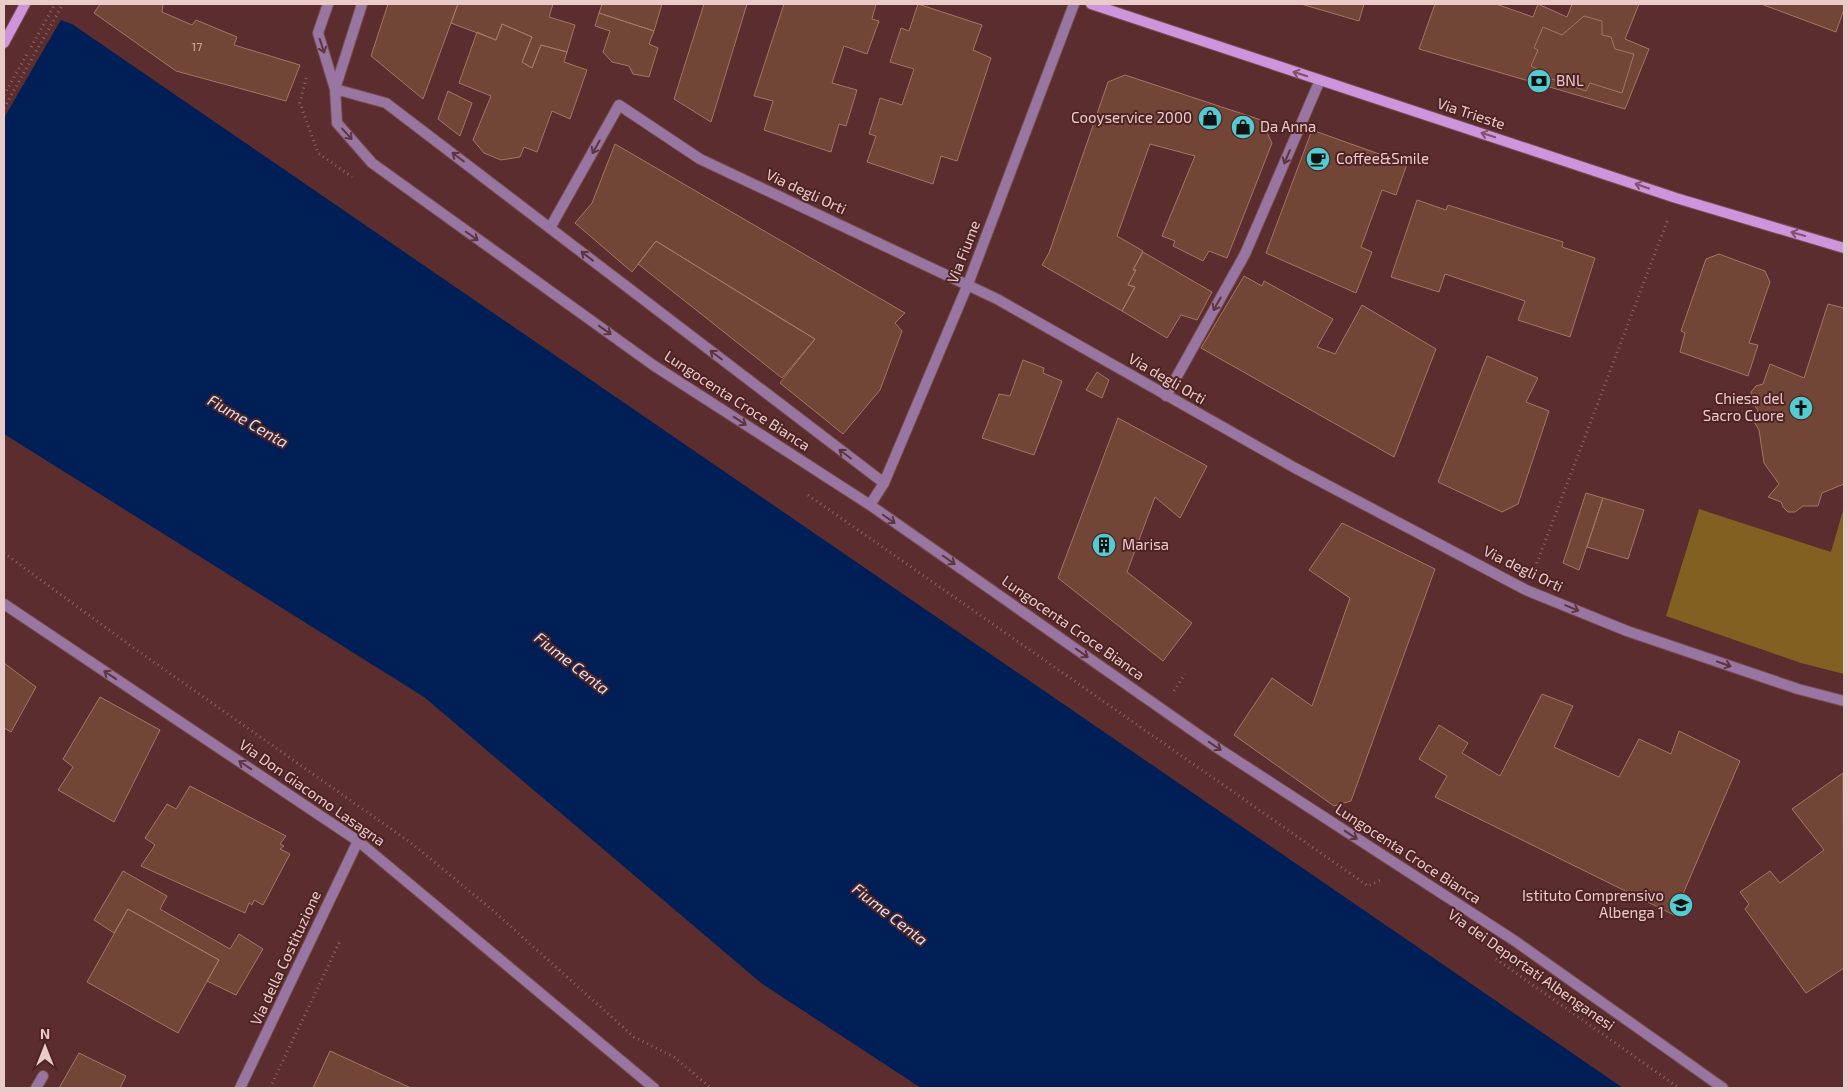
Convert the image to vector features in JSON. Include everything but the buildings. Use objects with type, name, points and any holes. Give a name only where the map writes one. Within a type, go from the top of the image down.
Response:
[{"type":"street","points":[[4,43],[25,4]]},
{"type":"street","points":[[328,4],[318,33],[335,89]]},
{"type":"street","points":[[335,89],[362,4]]},
{"type":"street","name":"Via Fiume","points":[[870,505],[884,483],[968,284],[1074,4]]},
{"type":"street","name":"Via Trieste","points":[[1091,4],[1676,198],[1844,248]]},
{"type":"street","points":[[1166,396],[1245,254],[1320,80]]},
{"type":"street","name":"Lungocenta Croce Bianca","points":[[884,483],[386,103],[335,89],[337,123],[372,163],[653,365],[870,505],[1216,747],[1515,941],[1723,1088]]},
{"type":"street","name":"Via degli Orti","points":[[550,228],[620,104],[700,159],[997,299],[1295,468],[1526,590],[1627,630],[1798,689],[1844,701]]},
{"type":"street","name":"Via Don Giacomo Lasagna","points":[[4,604],[358,840],[654,1088]]},
{"type":"street","name":"Via della Costituzione","points":[[240,1088],[358,840]]},
{"type":"street","points":[[36,1088],[43,1076]]},
{"type":"path","points":[[4,108],[63,4]]},
{"type":"path","points":[[1526,590],[1676,198]]},
{"type":"path","points":[[893,555],[1368,886],[1384,879]]},
{"type":"path","points":[[270,1088],[340,941]]},
{"type":"path","name":"Via dei Deportati Albenganesi","points":[[1491,955],[1679,1088]]},
{"type":"shaded area","points":[[1844,507],[1844,674],[1801,663],[1666,616],[1699,509],[1831,552]]},
{"type":"water","name":"Fiume Centa","points":[[4,4],[15,4],[72,24],[1623,1088],[921,1088],[761,983],[424,697],[4,434]]},
{"type":"pier","points":[[4,4],[22,4],[62,18],[4,118]]},
{"type":"place","name":"BNL","points":[[1539,81]]},
{"type":"place","name":"Cooyservice 2000","points":[[1210,118]]},
{"type":"place","name":"Da Anna","points":[[1243,127]]},
{"type":"place","name":"Coffee&Smile","points":[[1318,159]]},
{"type":"place","name":"Chiesa del Sacro Cuore","points":[[1801,408]]},
{"type":"place","name":"Marisa","points":[[1104,545]]},
{"type":"place","name":"Istituto Comprensivo Albenga 1","points":[[1681,905]]}]
